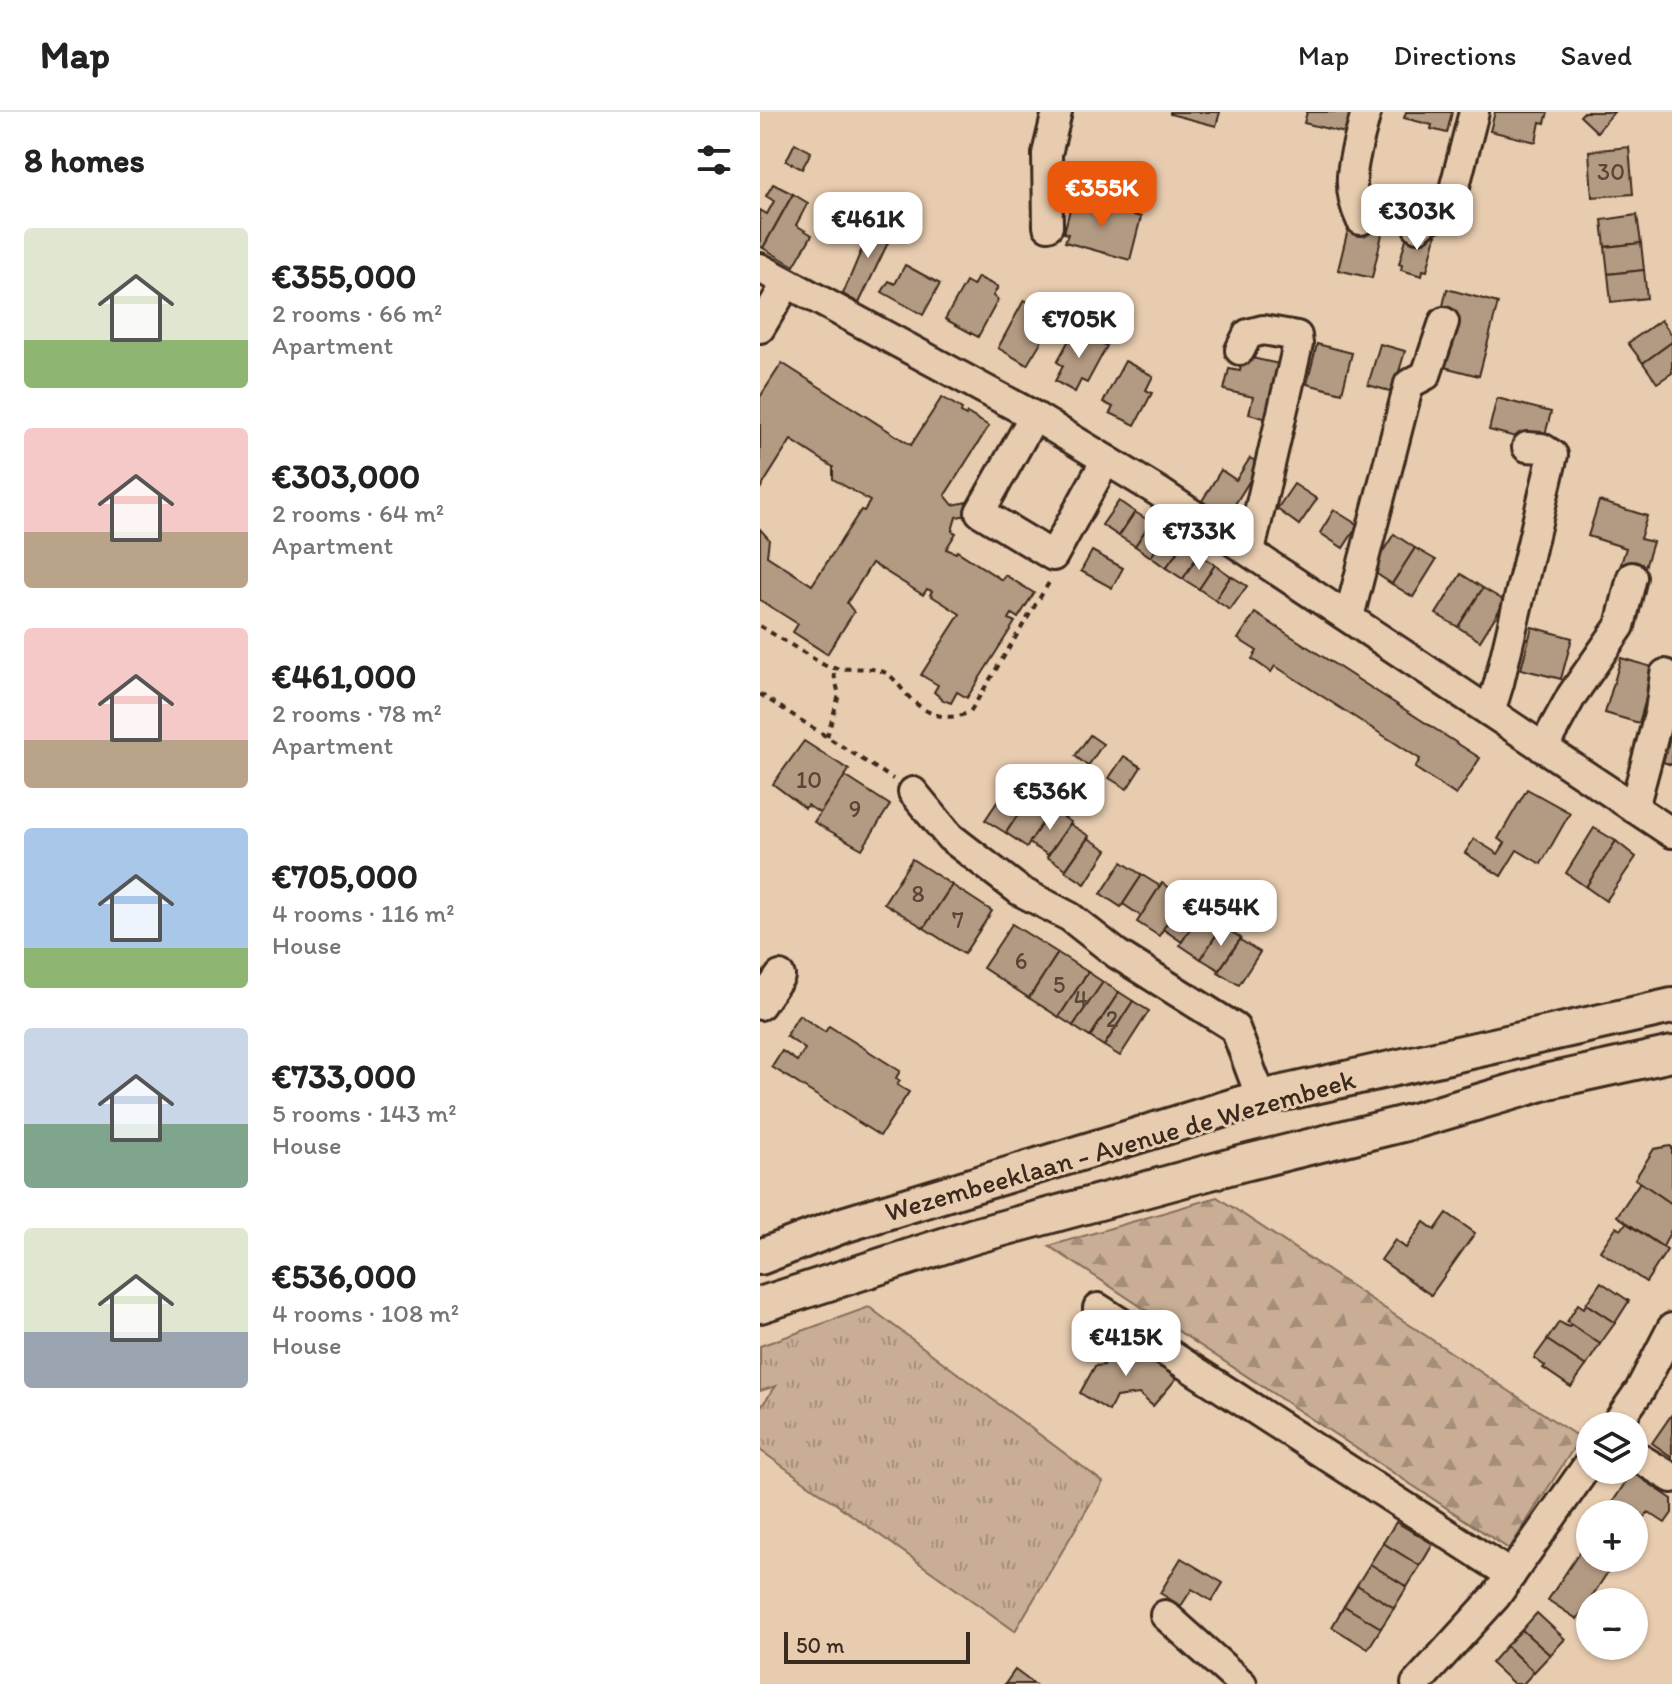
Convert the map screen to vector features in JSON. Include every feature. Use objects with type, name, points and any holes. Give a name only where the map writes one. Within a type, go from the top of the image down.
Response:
[{"type":"main road","name":"Wezembeeklaan - Avenue de Wezembeek","points":[[760,1257],[843,1225],[1175,1127],[1261,1098],[1672,1006]]},
{"type":"main road","name":"Wezembeeklaan - Avenue de Wezembeek","points":[[760,1305],[974,1236],[1414,1121],[1549,1081],[1672,1054]]},
{"type":"street","points":[[1048,226],[1047,154],[1057,112]]},
{"type":"street","points":[[1361,220],[1353,203],[1350,182],[1366,112]]},
{"type":"street","points":[[1418,227],[1449,209],[1474,112]]},
{"type":"street","points":[[760,268],[1034,416],[1159,492],[1672,833]]},
{"type":"street","points":[[760,328],[787,283]]},
{"type":"street","points":[[1349,617],[1409,384],[1426,375],[1444,322]]},
{"type":"street","points":[[1240,350],[1248,334],[1263,330],[1297,336],[1298,344],[1250,551]]},
{"type":"street","points":[[1034,416],[980,512],[1053,556],[1106,460]]},
{"type":"street","points":[[1490,712],[1553,455],[1542,448],[1527,447]]},
{"type":"street","points":[[1543,748],[1572,695],[1620,626],[1632,577]]},
{"type":"street","points":[[1634,808],[1660,711],[1665,674]]},
{"type":"street","points":[[913,792],[950,837],[1020,891],[1070,917],[1117,954],[1235,1028],[1261,1098]]},
{"type":"street","points":[[760,1005],[780,976]]},
{"type":"street","points":[[1098,1308],[1511,1575]]},
{"type":"street","points":[[1625,1412],[1640,1390],[1672,1328]]},
{"type":"street","points":[[1648,1463],[1672,1478]]},
{"type":"street","points":[[1416,1684],[1496,1596],[1576,1482]]},
{"type":"street","points":[[1165,1615],[1242,1684]]},
{"type":"path","points":[[760,626],[832,669],[856,667],[886,673],[920,708],[945,718],[959,717],[970,712],[1052,578],[1053,556]]},
{"type":"path","points":[[827,737],[839,695],[832,669]]},
{"type":"path","points":[[760,694],[913,792]]},
{"type":"green space","points":[[1217,1197],[1576,1435],[1576,1444],[1509,1549],[1049,1246]]},
{"type":"green space","points":[[869,1307],[1103,1482],[1015,1631],[760,1450],[760,1408],[776,1386],[760,1391],[760,1346]]},
{"type":"building","points":[[1170,112],[1220,112],[1216,126]]},
{"type":"building","points":[[1307,112],[1350,112],[1345,133],[1304,123]]},
{"type":"building","points":[[1406,112],[1452,112],[1447,133],[1431,129],[1432,125],[1404,118]]},
{"type":"building","points":[[1495,112],[1548,112],[1545,123],[1540,122],[1536,142],[1490,131]]},
{"type":"building","points":[[1584,112],[1614,112],[1597,132],[1580,116]]},
{"type":"building","points":[[795,143],[811,152],[802,169],[786,161]]},
{"type":"building","points":[[1629,147],[1633,194],[1592,197],[1589,151]]},
{"type":"building","points":[[773,184],[793,194],[763,248],[760,246],[760,210],[767,214],[774,201],[766,196]]},
{"type":"building","points":[[793,194],[808,203],[796,225],[812,235],[794,266],[763,248]]},
{"type":"building","points":[[1076,199],[1141,217],[1130,260],[1065,242],[1070,209],[1073,209]]},
{"type":"building","points":[[1637,215],[1641,243],[1605,247],[1602,220]]},
{"type":"building","points":[[874,220],[895,228],[859,303],[843,294]]},
{"type":"building","points":[[1350,221],[1383,230],[1372,278],[1338,270]]},
{"type":"building","points":[[1409,228],[1436,235],[1427,271],[1423,270],[1422,276],[1401,270],[1402,265],[1399,264]]},
{"type":"building","points":[[1641,243],[1644,270],[1608,274],[1605,247]]},
{"type":"building","points":[[905,265],[940,284],[923,315],[882,292],[889,281],[895,284]]},
{"type":"building","points":[[1644,270],[1647,298],[1611,302],[1608,274]]},
{"type":"building","points":[[978,277],[998,287],[993,296],[998,300],[978,337],[945,319],[966,282],[973,286]]},
{"type":"building","points":[[1447,289],[1498,303],[1479,376],[1444,367],[1457,318],[1441,314]]},
{"type":"building","points":[[1024,300],[1056,317],[1027,365],[998,348]]},
{"type":"building","points":[[1661,320],[1672,335],[1672,342],[1643,363],[1628,343]]},
{"type":"building","points":[[1075,329],[1107,346],[1087,383],[1081,380],[1075,392],[1055,381],[1063,366],[1057,362]]},
{"type":"building","points":[[1672,342],[1672,373],[1657,383],[1643,363]]},
{"type":"building","points":[[1317,344],[1352,353],[1342,393],[1307,384]]},
{"type":"building","points":[[1380,344],[1405,351],[1393,392],[1368,385]]},
{"type":"building","points":[[1243,356],[1288,366],[1275,421],[1249,414],[1253,397],[1224,390],[1229,369],[1240,371]]},
{"type":"building","points":[[1125,361],[1153,376],[1146,390],[1152,393],[1135,425],[1110,413],[1113,407],[1103,402]]},
{"type":"building","points":[[782,363],[911,445],[942,397],[962,409],[961,413],[966,416],[967,413],[989,426],[945,495],[953,505],[967,502],[969,515],[956,517],[952,531],[956,533],[946,549],[957,551],[1002,580],[1005,575],[1034,593],[1018,618],[1012,614],[1009,619],[1015,622],[967,698],[957,692],[951,703],[943,700],[934,692],[938,685],[921,675],[960,614],[930,595],[932,591],[927,589],[923,595],[872,563],[847,603],[854,612],[827,654],[793,632],[798,624],[760,600],[760,529],[769,539],[767,556],[812,585],[870,501],[833,479],[833,467],[791,440],[760,489],[760,397]]},
{"type":"building","points":[[1497,398],[1551,412],[1545,435],[1538,433],[1535,442],[1489,430]]},
{"type":"building","points":[[1250,458],[1260,464],[1227,517],[1202,501],[1221,470],[1236,480]]},
{"type":"building","points":[[1294,484],[1317,499],[1299,525],[1277,509]]},
{"type":"building","points":[[1119,501],[1135,512],[1119,536],[1102,525]]},
{"type":"building","points":[[1599,501],[1647,516],[1640,539],[1653,542],[1643,574],[1620,567],[1626,548],[1588,536]]},
{"type":"building","points":[[1334,510],[1358,525],[1343,548],[1320,533]]},
{"type":"building","points":[[1135,512],[1151,522],[1135,546],[1119,536]]},
{"type":"building","points":[[1151,522],[1167,533],[1151,557],[1135,546]]},
{"type":"building","points":[[1167,533],[1183,544],[1166,568],[1151,557]]},
{"type":"building","points":[[1394,534],[1415,548],[1392,584],[1371,570]]},
{"type":"building","points":[[1183,544],[1199,554],[1183,579],[1166,568]]},
{"type":"building","points":[[1415,548],[1436,560],[1413,597],[1392,584]]},
{"type":"building","points":[[1092,551],[1123,568],[1112,588],[1081,571]]},
{"type":"building","points":[[1199,554],[1215,565],[1199,589],[1183,579]]},
{"type":"building","points":[[1215,565],[1231,576],[1215,600],[1199,589]]},
{"type":"building","points":[[1461,574],[1483,588],[1458,627],[1436,614]]},
{"type":"building","points":[[1231,576],[1247,586],[1230,610],[1215,600]]},
{"type":"building","points":[[1483,588],[1505,601],[1480,641],[1458,627]]},
{"type":"building","points":[[1255,613],[1480,758],[1456,795],[1415,768],[1420,759],[1275,666],[1271,672],[1252,659],[1257,651],[1238,639]]},
{"type":"building","points":[[1532,627],[1572,638],[1561,679],[1521,669]]},
{"type":"building","points":[[1621,658],[1655,668],[1639,723],[1605,713]]},
{"type":"building","points":[[1672,730],[1672,765],[1663,762]]},
{"type":"building","points":[[1090,735],[1103,744],[1088,766],[1075,756]]},
{"type":"building","points":[[804,741],[849,770],[820,813],[807,805],[805,808],[773,784]]},
{"type":"building","points":[[1124,756],[1141,767],[1127,789],[1109,778]]},
{"type":"building","points":[[845,776],[890,805],[862,849],[814,822]]},
{"type":"building","points":[[1008,786],[1028,799],[1006,833],[985,820]]},
{"type":"building","points":[[1527,789],[1570,813],[1541,864],[1517,850],[1501,876],[1465,853],[1474,839],[1498,854],[1505,843],[1498,839]]},
{"type":"building","points":[[1028,799],[1048,812],[1051,810],[1027,847],[1006,833]]},
{"type":"building","points":[[1051,810],[1071,822],[1048,855],[1029,843]]},
{"type":"building","points":[[1070,824],[1089,836],[1066,869],[1047,857]]},
{"type":"building","points":[[1594,828],[1616,841],[1586,887],[1566,873]]},
{"type":"building","points":[[1088,838],[1107,850],[1085,884],[1065,871]]},
{"type":"building","points":[[1616,841],[1636,857],[1606,901],[1586,887]]},
{"type":"building","points":[[912,859],[952,885],[924,928],[884,903]]},
{"type":"building","points":[[1122,862],[1142,875],[1121,907],[1101,894]]},
{"type":"building","points":[[1142,875],[1160,886],[1141,916],[1123,904]]},
{"type":"building","points":[[1162,883],[1184,898],[1159,936],[1137,922]]},
{"type":"building","points":[[952,885],[992,911],[964,954],[924,928]]},
{"type":"building","points":[[1184,898],[1202,909],[1182,942],[1163,929]]},
{"type":"building","points":[[1204,907],[1225,921],[1201,959],[1180,945]]},
{"type":"building","points":[[1012,924],[1058,953],[1029,998],[983,968]]},
{"type":"building","points":[[1222,926],[1241,938],[1219,970],[1201,959]]},
{"type":"building","points":[[1240,940],[1260,952],[1239,985],[1218,972]]},
{"type":"building","points":[[1058,953],[1088,972],[1059,1017],[1029,998]]},
{"type":"building","points":[[1088,972],[1103,982],[1073,1026],[1059,1017]]},
{"type":"building","points":[[1103,982],[1119,992],[1090,1037],[1073,1026]]},
{"type":"building","points":[[1119,992],[1133,1001],[1104,1046],[1090,1037]]},
{"type":"building","points":[[1133,1001],[1149,1011],[1120,1056],[1104,1046]]},
{"type":"building","points":[[799,1015],[825,1032],[829,1026],[900,1071],[896,1078],[900,1081],[897,1085],[909,1092],[880,1136],[772,1067],[782,1051],[797,1061],[805,1049],[786,1036]]},
{"type":"building","points":[[1670,1146],[1672,1204],[1635,1179],[1654,1149]]},
{"type":"building","points":[[1640,1182],[1672,1204],[1672,1228],[1663,1247],[1617,1216]]},
{"type":"building","points":[[1447,1213],[1475,1233],[1431,1295],[1381,1260],[1395,1240],[1406,1248],[1424,1222],[1435,1230]]},
{"type":"building","points":[[1626,1223],[1667,1250],[1646,1282],[1600,1251],[1616,1227],[1621,1230]]},
{"type":"building","points":[[1601,1282],[1629,1301],[1615,1323],[1586,1304]]},
{"type":"building","points":[[1578,1304],[1584,1308],[1586,1304],[1615,1323],[1600,1344],[1567,1322]]},
{"type":"building","points":[[1559,1322],[1569,1327],[1571,1325],[1600,1344],[1586,1366],[1547,1340]]},
{"type":"building","points":[[1547,1340],[1586,1366],[1571,1387],[1534,1358]]},
{"type":"building","points":[[1130,1345],[1132,1360],[1153,1358],[1176,1379],[1153,1406],[1139,1394],[1116,1397],[1109,1411],[1080,1393],[1095,1366],[1104,1365],[1102,1348]]},
{"type":"building","points":[[1672,1414],[1672,1457],[1652,1443]]},
{"type":"building","points":[[1648,1483],[1672,1499],[1672,1513],[1665,1523],[1648,1512],[1648,1500],[1614,1500],[1624,1484]]},
{"type":"building","points":[[1396,1522],[1433,1544],[1420,1566],[1383,1543]]},
{"type":"building","points":[[1383,1543],[1420,1566],[1407,1587],[1370,1564]]},
{"type":"building","points":[[1576,1557],[1576,1572],[1608,1572],[1597,1588],[1576,1588],[1576,1618],[1548,1600]]},
{"type":"building","points":[[1181,1558],[1223,1583],[1212,1601],[1192,1589],[1181,1606],[1160,1593]]},
{"type":"building","points":[[1370,1564],[1407,1587],[1394,1608],[1357,1585]]},
{"type":"building","points":[[1357,1585],[1394,1608],[1381,1628],[1344,1606]]},
{"type":"building","points":[[1344,1606],[1381,1628],[1368,1649],[1332,1627]]},
{"type":"building","points":[[1537,1613],[1565,1639],[1550,1655],[1522,1630]]},
{"type":"building","points":[[1522,1630],[1550,1655],[1534,1672],[1506,1646]]},
{"type":"building","points":[[1506,1646],[1534,1672],[1523,1684],[1514,1684],[1491,1663]]},
{"type":"building","points":[[1015,1670],[1034,1684],[1005,1684]]}]
